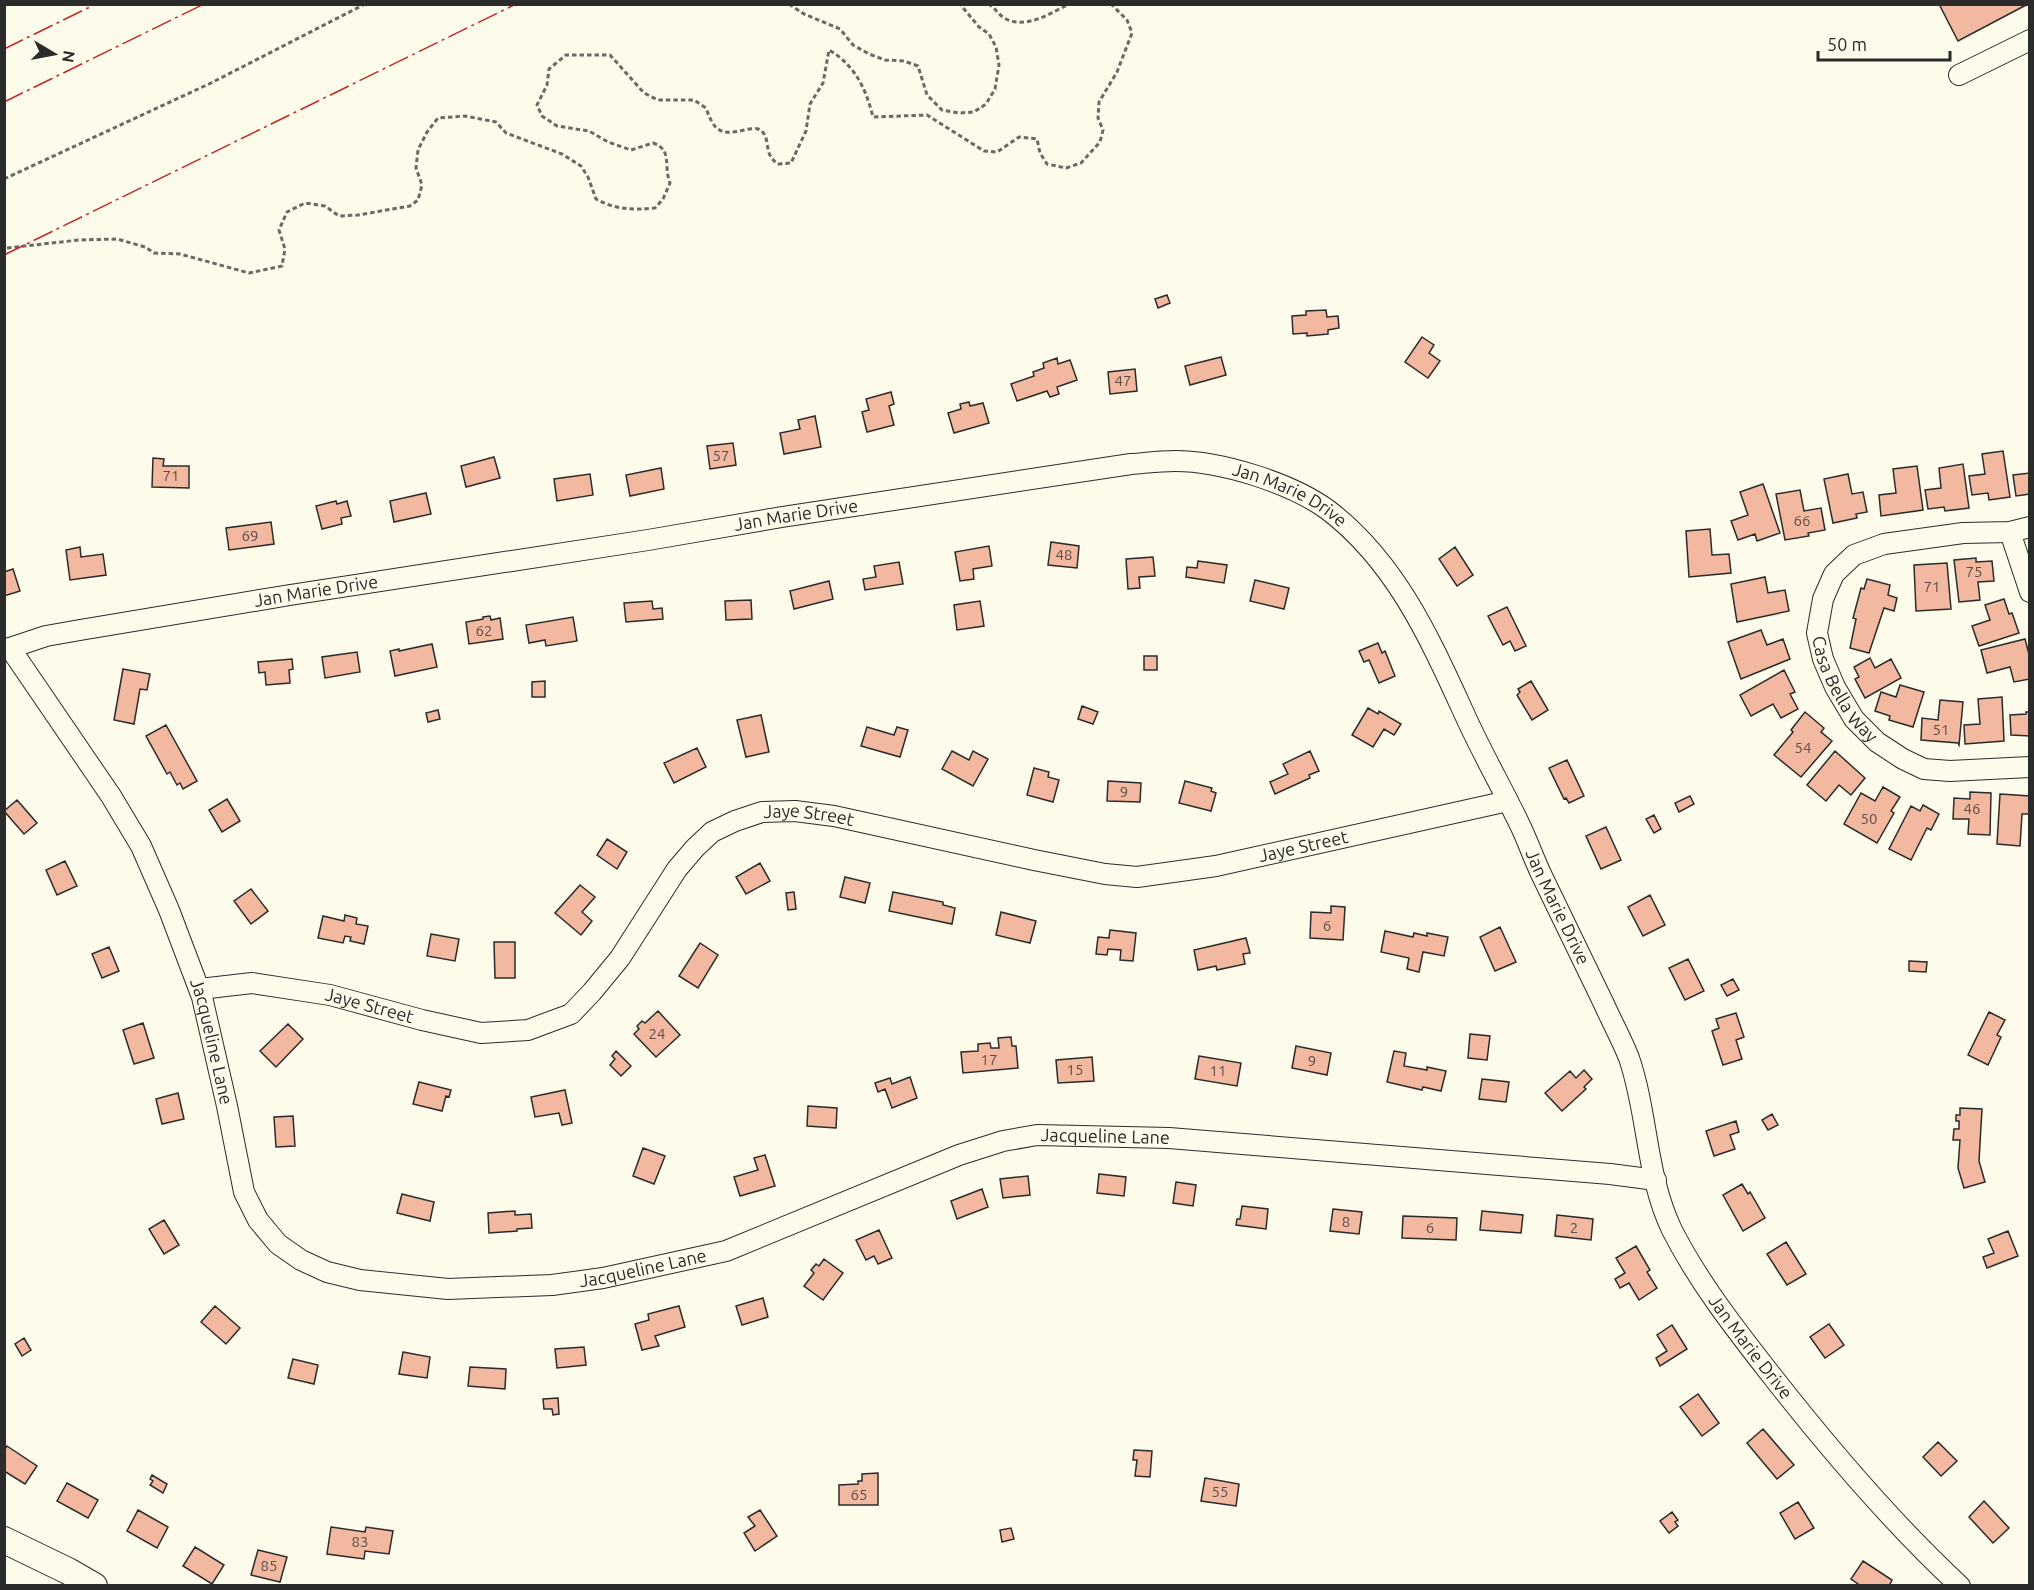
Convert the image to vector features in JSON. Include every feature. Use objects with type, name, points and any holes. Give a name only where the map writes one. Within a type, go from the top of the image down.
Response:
[{"type":"main road","points":[[4,1540],[68,1570],[94,1586]]},
{"type":"street","points":[[1959,75],[2030,40]]},
{"type":"street","name":"Jan Marie Drive","points":[[7,649],[46,636],[314,591],[1131,464],[1194,462],[1246,473],[1296,492],[1326,508],[1374,554],[1392,576],[1431,641],[1628,1057],[1643,1112],[1656,1180],[1672,1228],[1718,1305],[1846,1467],[1960,1586]]},
{"type":"street","points":[[2020,529],[2030,592]]},
{"type":"street","name":"Casa Bella Way","points":[[2020,529],[1884,544],[1854,555],[1834,574],[1823,599],[1817,633],[1823,659],[1831,678],[1854,719],[1877,742],[1903,759],[1924,769],[1950,771],[2030,767]]},
{"type":"street","name":"Jacqueline Lane","points":[[7,649],[111,796],[141,846],[181,938],[200,989],[244,1192],[258,1220],[278,1244],[301,1260],[338,1275],[391,1285],[448,1289],[552,1285],[663,1266],[726,1251],[959,1155],[1003,1141],[1037,1135],[1169,1138],[1610,1174],[1656,1180]]},
{"type":"street","name":"Jaye Street","points":[[200,989],[252,984],[330,995],[481,1033],[528,1030],[571,1014],[592,992],[620,958],[676,869],[712,832],[762,812],[795,811],[834,816],[1034,860],[1104,874],[1137,877],[1216,866],[1508,801]]},
{"type":"path","points":[[4,179],[211,83],[364,4]]},
{"type":"path","points":[[789,4],[804,14],[840,29],[853,45],[869,54],[885,60],[904,61],[918,66],[927,94],[942,110],[959,113],[974,112],[986,104],[994,89],[999,65],[996,47],[989,34],[969,17],[960,4]]},
{"type":"path","points":[[988,4],[1006,19],[1032,22],[1069,4]]},
{"type":"path","points":[[7,248],[79,240],[117,239],[145,247],[154,253],[180,254],[249,273],[282,266],[285,249],[279,230],[287,212],[306,203],[325,206],[339,216],[410,206],[418,200],[422,185],[416,168],[418,150],[427,132],[438,118],[465,116],[496,122],[506,134],[562,154],[581,165],[596,199],[610,207],[632,210],[655,208],[663,199],[670,183],[665,171],[666,153],[662,146],[653,142],[632,150],[608,142],[589,131],[556,126],[542,116],[537,105],[547,85],[549,69],[566,56],[582,54],[610,55],[644,93],[658,100],[694,100],[706,108],[712,124],[719,131],[758,129],[766,136],[770,156],[778,164],[791,163],[802,144],[810,104],[824,83],[829,50],[842,58],[858,76],[869,100],[873,117],[927,115],[984,151],[997,152],[1019,137],[1037,139],[1040,153],[1047,164],[1066,168],[1081,163],[1100,142],[1103,130],[1098,118],[1099,102],[1117,72],[1132,33],[1127,20],[1111,4]]},
{"type":"building","points":[[1939,4],[2028,4],[1958,41]]},
{"type":"building","points":[[1167,295],[1170,303],[1158,308],[1155,299]]},
{"type":"building","points":[[1326,310],[1327,317],[1338,316],[1339,328],[1328,330],[1328,334],[1307,336],[1307,333],[1293,334],[1292,316],[1306,315],[1306,311]]},
{"type":"building","points":[[1422,337],[1434,345],[1429,353],[1440,361],[1428,378],[1405,362]]},
{"type":"building","points":[[1221,357],[1226,375],[1190,385],[1185,366]]},
{"type":"building","points":[[1057,358],[1058,364],[1070,360],[1077,380],[1057,387],[1059,394],[1050,397],[1047,391],[1017,401],[1011,384],[1034,376],[1033,372],[1044,368],[1043,363]]},
{"type":"building","points":[[1135,369],[1137,391],[1110,394],[1108,372]]},
{"type":"building","points":[[891,392],[894,404],[889,406],[894,425],[867,432],[862,412],[869,410],[866,399]]},
{"type":"building","points":[[969,402],[970,406],[983,403],[989,423],[954,433],[948,413],[961,409],[960,404]]},
{"type":"building","points":[[815,416],[821,447],[784,454],[780,433],[800,429],[798,420]]},
{"type":"building","points":[[733,443],[736,465],[710,469],[707,446]]},
{"type":"building","points":[[2003,451],[2010,497],[1989,500],[1988,493],[1972,495],[1969,476],[1985,474],[1982,454]]},
{"type":"building","points":[[494,457],[500,478],[466,487],[461,466]]},
{"type":"building","points":[[153,458],[164,459],[163,466],[189,466],[189,488],[152,487]]},
{"type":"building","points":[[1963,464],[1969,508],[1945,511],[1944,507],[1928,509],[1925,490],[1941,488],[1939,468]]},
{"type":"building","points":[[1917,466],[1923,510],[1881,516],[1879,495],[1896,493],[1893,469]]},
{"type":"building","points":[[661,468],[664,489],[630,496],[626,475]]},
{"type":"building","points":[[2030,473],[2030,494],[2016,496],[2013,475]]},
{"type":"building","points":[[590,474],[593,495],[557,501],[554,479]]},
{"type":"building","points":[[1848,474],[1852,494],[1863,492],[1867,512],[1856,514],[1857,518],[1833,523],[1824,479]]},
{"type":"building","points":[[1763,484],[1780,533],[1757,541],[1755,534],[1738,540],[1731,521],[1748,515],[1740,492]]},
{"type":"building","points":[[1800,490],[1804,511],[1821,508],[1825,530],[1808,533],[1809,536],[1785,540],[1776,494]]},
{"type":"building","points":[[426,493],[431,514],[394,522],[390,501]]},
{"type":"building","points":[[336,501],[337,504],[347,501],[351,516],[341,518],[342,524],[322,529],[316,506]]},
{"type":"building","points":[[271,522],[274,544],[229,550],[226,528]]},
{"type":"building","points":[[1710,529],[1712,555],[1729,554],[1731,573],[1689,577],[1686,531]]},
{"type":"building","points":[[1051,542],[1079,546],[1077,568],[1048,565]]},
{"type":"building","points":[[989,546],[992,566],[973,569],[974,579],[960,581],[955,552]]},
{"type":"building","points":[[80,547],[81,557],[103,554],[106,575],[70,580],[66,550]]},
{"type":"building","points":[[1455,547],[1473,575],[1457,586],[1439,559]]},
{"type":"building","points":[[1153,557],[1155,576],[1139,577],[1140,588],[1128,589],[1126,559]]},
{"type":"building","points":[[1976,558],[1976,562],[1992,561],[1994,581],[1978,582],[1980,600],[1959,602],[1954,560]]},
{"type":"building","points":[[1198,561],[1227,565],[1224,583],[1186,577],[1187,567],[1197,568]]},
{"type":"building","points":[[899,562],[903,584],[865,590],[863,579],[876,577],[874,566]]},
{"type":"building","points":[[1947,563],[1951,609],[1916,611],[1914,565]]},
{"type":"building","points":[[13,569],[20,591],[4,596],[4,572]]},
{"type":"building","points":[[1765,577],[1768,593],[1785,590],[1789,611],[1737,622],[1731,584]]},
{"type":"building","points":[[1867,579],[1890,585],[1888,595],[1897,598],[1894,611],[1884,608],[1869,653],[1850,648],[1856,619],[1853,618],[1861,588],[1864,589]]},
{"type":"building","points":[[1255,580],[1289,588],[1284,609],[1250,601]]},
{"type":"building","points":[[829,581],[833,599],[794,609],[790,591]]},
{"type":"building","points":[[2004,599],[2019,633],[1979,646],[1972,626],[1990,620],[1985,605]]},
{"type":"building","points":[[751,600],[752,619],[726,620],[725,601]]},
{"type":"building","points":[[652,601],[653,609],[662,608],[663,619],[626,622],[624,603]]},
{"type":"building","points":[[980,601],[984,626],[957,630],[954,605]]},
{"type":"building","points":[[1507,607],[1526,646],[1515,651],[1510,641],[1503,645],[1488,616]]},
{"type":"building","points":[[490,616],[491,620],[500,618],[503,639],[469,644],[466,622]]},
{"type":"building","points":[[573,617],[577,641],[546,646],[545,640],[529,643],[526,625]]},
{"type":"building","points":[[1761,630],[1767,645],[1783,639],[1790,659],[1741,679],[1728,642]]},
{"type":"building","points":[[2025,639],[2030,658],[2030,679],[2014,682],[2010,667],[1987,673],[1981,650]]},
{"type":"building","points":[[1378,643],[1382,653],[1385,651],[1395,676],[1379,683],[1369,660],[1364,662],[1359,651]]},
{"type":"building","points":[[432,644],[437,667],[395,676],[390,651]]},
{"type":"building","points":[[357,652],[360,672],[325,678],[322,657]]},
{"type":"building","points":[[1144,656],[1157,656],[1157,670],[1144,670]]},
{"type":"building","points":[[1870,658],[1875,668],[1891,659],[1901,678],[1865,698],[1855,679],[1859,677],[1854,667]]},
{"type":"building","points":[[292,659],[293,669],[289,670],[290,683],[266,685],[265,672],[259,673],[258,662]]},
{"type":"building","points":[[123,669],[150,674],[147,690],[140,689],[134,724],[114,720]]},
{"type":"building","points":[[1784,670],[1795,692],[1790,694],[1798,709],[1781,718],[1773,704],[1751,716],[1740,695]]},
{"type":"building","points":[[545,681],[545,697],[532,697],[532,682]]},
{"type":"building","points":[[1531,681],[1548,710],[1532,720],[1517,695],[1520,692],[1518,689]]},
{"type":"building","points":[[1900,685],[1924,692],[1913,727],[1889,720],[1890,716],[1875,711],[1881,692],[1896,697]]},
{"type":"building","points":[[2002,697],[2004,741],[1965,744],[1964,725],[1980,724],[1978,699]]},
{"type":"building","points":[[1940,700],[1963,702],[1959,745],[1958,743],[1921,740],[1922,718],[1938,720]]},
{"type":"building","points":[[1082,706],[1098,712],[1093,724],[1078,719]]},
{"type":"building","points":[[1368,708],[1378,714],[1379,711],[1401,724],[1394,735],[1384,729],[1373,747],[1352,735]]},
{"type":"building","points":[[438,710],[440,719],[428,722],[426,713]]},
{"type":"building","points":[[1805,712],[1824,728],[1821,732],[1832,741],[1801,777],[1774,755],[1793,732],[1791,730]]},
{"type":"building","points":[[2030,712],[2030,736],[2011,735],[2010,715],[2026,714]]},
{"type":"building","points":[[761,715],[769,752],[746,757],[737,720]]},
{"type":"building","points":[[166,725],[197,781],[183,789],[180,783],[177,785],[170,772],[167,774],[146,736]]},
{"type":"building","points":[[867,727],[894,735],[897,727],[908,730],[900,757],[861,746]]},
{"type":"building","points":[[697,748],[706,767],[674,783],[664,763]]},
{"type":"building","points":[[952,751],[969,760],[973,751],[988,759],[973,786],[942,769]]},
{"type":"building","points":[[1310,751],[1319,771],[1309,775],[1310,778],[1275,794],[1270,782],[1288,774],[1283,764]]},
{"type":"building","points":[[1835,751],[1865,778],[1851,795],[1839,785],[1826,801],[1807,785]]},
{"type":"building","points":[[1567,760],[1584,796],[1569,803],[1566,798],[1564,799],[1549,768]]},
{"type":"building","points":[[1034,768],[1049,772],[1048,777],[1059,780],[1053,802],[1027,795]]},
{"type":"building","points":[[1108,781],[1141,783],[1140,802],[1107,801]]},
{"type":"building","points":[[1185,781],[1212,788],[1211,791],[1216,793],[1211,811],[1179,803]]},
{"type":"building","points":[[1883,787],[1900,797],[1877,843],[1844,824],[1861,793],[1875,801]]},
{"type":"building","points":[[1970,792],[1991,793],[1990,835],[1968,834],[1969,819],[1953,819],[1954,798],[1970,799]]},
{"type":"building","points":[[2000,794],[2030,796],[2030,814],[2022,814],[2020,846],[1997,844]]},
{"type":"building","points":[[1690,796],[1694,804],[1679,812],[1675,803]]},
{"type":"building","points":[[227,799],[240,821],[222,832],[209,810]]},
{"type":"building","points":[[17,800],[37,823],[24,834],[4,811]]},
{"type":"building","points":[[1923,805],[1939,814],[1931,830],[1927,828],[1911,860],[1889,849],[1911,806],[1920,811]]},
{"type":"building","points":[[1654,815],[1661,829],[1654,833],[1646,819]]},
{"type":"building","points":[[1606,827],[1621,860],[1601,869],[1586,836]]},
{"type":"building","points":[[607,839],[627,852],[617,869],[597,855]]},
{"type":"building","points":[[65,861],[77,886],[57,895],[46,870]]},
{"type":"building","points":[[760,863],[770,881],[746,894],[736,877]]},
{"type":"building","points":[[845,877],[870,883],[865,903],[840,897]]},
{"type":"building","points":[[580,885],[595,897],[582,912],[592,921],[581,935],[555,913]]},
{"type":"building","points":[[251,889],[268,911],[251,924],[234,901]]},
{"type":"building","points":[[794,892],[796,909],[788,910],[786,893]]},
{"type":"building","points":[[893,892],[943,902],[943,905],[955,908],[952,924],[889,911]]},
{"type":"building","points":[[1650,895],[1665,925],[1643,936],[1628,907]]},
{"type":"building","points":[[1331,906],[1345,907],[1343,940],[1310,938],[1311,912],[1331,913]]},
{"type":"building","points":[[1001,912],[1036,921],[1030,943],[996,935]]},
{"type":"building","points":[[345,915],[357,918],[356,924],[368,926],[364,944],[350,941],[351,937],[345,936],[343,943],[318,938],[323,916],[344,921]]},
{"type":"building","points":[[1500,927],[1516,962],[1495,971],[1480,937]]},
{"type":"building","points":[[1110,930],[1136,933],[1133,961],[1120,960],[1121,950],[1108,949],[1107,955],[1096,954],[1098,937],[1109,938]]},
{"type":"building","points":[[1385,931],[1413,937],[1414,933],[1427,936],[1427,933],[1448,937],[1444,956],[1423,952],[1419,972],[1407,969],[1409,958],[1381,952]]},
{"type":"building","points":[[431,934],[459,939],[455,961],[427,956]]},
{"type":"building","points":[[1246,938],[1250,953],[1243,954],[1245,964],[1217,970],[1216,966],[1198,970],[1194,950]]},
{"type":"building","points":[[494,942],[515,942],[515,978],[495,978]]},
{"type":"building","points":[[700,943],[718,955],[698,988],[679,976]]},
{"type":"building","points":[[109,947],[119,971],[102,978],[92,954]]},
{"type":"building","points":[[1688,959],[1704,991],[1685,1000],[1669,968]]},
{"type":"building","points":[[1909,961],[1927,962],[1926,972],[1909,971]]},
{"type":"building","points":[[1733,979],[1739,990],[1727,996],[1721,985]]},
{"type":"building","points":[[658,1011],[680,1035],[656,1057],[634,1034],[642,1021],[645,1023]]},
{"type":"building","points":[[1989,1012],[2005,1020],[1997,1035],[2001,1037],[1988,1065],[1968,1055]]},
{"type":"building","points":[[1736,1013],[1744,1037],[1736,1040],[1742,1059],[1723,1065],[1712,1031],[1719,1028],[1716,1019]]},
{"type":"building","points":[[143,1023],[154,1058],[134,1064],[123,1030]]},
{"type":"building","points":[[288,1024],[303,1039],[276,1067],[260,1051]]},
{"type":"building","points":[[1470,1034],[1490,1036],[1487,1060],[1468,1058]]},
{"type":"building","points":[[1011,1037],[1012,1046],[1016,1046],[1018,1068],[963,1073],[961,1052],[978,1051],[978,1044],[990,1043],[991,1048],[999,1048],[998,1038]]},
{"type":"building","points":[[1296,1046],[1331,1053],[1327,1075],[1292,1068]]},
{"type":"building","points":[[616,1051],[631,1066],[621,1076],[610,1065],[615,1059],[612,1056]]},
{"type":"building","points":[[1394,1051],[1406,1053],[1404,1066],[1446,1071],[1441,1091],[1423,1087],[1422,1090],[1387,1082]]},
{"type":"building","points":[[1199,1056],[1241,1063],[1237,1086],[1195,1079]]},
{"type":"building","points":[[1092,1057],[1094,1081],[1058,1083],[1056,1060]]},
{"type":"building","points":[[1584,1070],[1592,1079],[1584,1087],[1586,1089],[1562,1111],[1545,1093],[1570,1071],[1576,1078]]},
{"type":"building","points":[[910,1077],[917,1098],[892,1108],[885,1089],[878,1092],[875,1083],[890,1078],[892,1084]]},
{"type":"building","points":[[1482,1079],[1509,1082],[1506,1102],[1479,1099]]},
{"type":"building","points":[[419,1082],[451,1090],[449,1097],[446,1096],[442,1111],[413,1104]]},
{"type":"building","points":[[565,1090],[572,1123],[562,1125],[559,1113],[535,1117],[531,1097]]},
{"type":"building","points":[[178,1093],[184,1119],[162,1124],[156,1099]]},
{"type":"building","points":[[808,1106],[837,1108],[836,1128],[807,1126]]},
{"type":"building","points":[[1960,1108],[1982,1109],[1979,1161],[1985,1182],[1964,1188],[1958,1168],[1960,1140],[1953,1140],[1954,1129],[1959,1129],[1956,1115],[1960,1115]]},
{"type":"building","points":[[1772,1114],[1778,1125],[1768,1130],[1762,1120]]},
{"type":"building","points":[[293,1116],[295,1146],[276,1147],[274,1117]]},
{"type":"building","points":[[1736,1121],[1739,1132],[1730,1135],[1735,1149],[1714,1156],[1706,1131]]},
{"type":"building","points":[[643,1148],[665,1156],[654,1184],[633,1176]]},
{"type":"building","points":[[765,1155],[775,1186],[740,1196],[734,1177],[758,1170],[754,1158]]},
{"type":"building","points":[[1099,1174],[1126,1177],[1124,1196],[1097,1193]]},
{"type":"building","points":[[1028,1176],[1030,1195],[1003,1198],[1000,1179]]},
{"type":"building","points":[[1176,1182],[1196,1185],[1193,1206],[1173,1203]]},
{"type":"building","points":[[1742,1184],[1748,1194],[1750,1192],[1765,1218],[1743,1231],[1723,1195]]},
{"type":"building","points":[[982,1189],[988,1207],[957,1219],[951,1201]]},
{"type":"building","points":[[402,1194],[434,1202],[430,1221],[397,1213]]},
{"type":"building","points":[[1242,1206],[1268,1209],[1266,1229],[1236,1225],[1237,1219],[1240,1219]]},
{"type":"building","points":[[1333,1209],[1362,1212],[1359,1234],[1330,1231]]},
{"type":"building","points":[[515,1211],[515,1215],[531,1214],[532,1228],[489,1233],[488,1213]]},
{"type":"building","points":[[1482,1211],[1523,1215],[1521,1233],[1480,1230]]},
{"type":"building","points":[[1557,1215],[1593,1219],[1591,1240],[1555,1236]]},
{"type":"building","points":[[1403,1216],[1457,1218],[1456,1240],[1402,1238]]},
{"type":"building","points":[[164,1220],[179,1245],[164,1254],[149,1229]]},
{"type":"building","points":[[879,1230],[892,1258],[878,1264],[874,1256],[866,1260],[856,1240]]},
{"type":"building","points":[[2008,1231],[2018,1256],[1987,1268],[1983,1257],[1994,1253],[1988,1239]]},
{"type":"building","points":[[1786,1242],[1806,1274],[1787,1285],[1767,1254]]},
{"type":"building","points":[[1636,1246],[1657,1288],[1639,1300],[1629,1283],[1620,1288],[1615,1279],[1625,1273],[1616,1258]]},
{"type":"building","points":[[824,1259],[843,1273],[823,1300],[804,1286],[814,1273],[811,1270],[816,1264],[819,1266]]},
{"type":"building","points":[[763,1298],[768,1317],[742,1325],[736,1306]]},
{"type":"building","points":[[215,1306],[240,1328],[226,1344],[201,1322]]},
{"type":"building","points":[[679,1306],[685,1327],[655,1336],[659,1346],[642,1350],[635,1324],[649,1320],[648,1314]]},
{"type":"building","points":[[1829,1324],[1844,1345],[1825,1358],[1810,1337]]},
{"type":"building","points":[[1672,1325],[1687,1349],[1660,1366],[1656,1358],[1667,1351],[1657,1335]]},
{"type":"building","points":[[24,1338],[31,1350],[22,1356],[15,1344]]},
{"type":"building","points":[[584,1347],[586,1365],[557,1368],[555,1349]]},
{"type":"building","points":[[403,1352],[430,1357],[427,1378],[399,1374]]},
{"type":"building","points":[[293,1359],[318,1365],[314,1384],[288,1378]]},
{"type":"building","points":[[470,1367],[506,1369],[505,1389],[468,1386]]},
{"type":"building","points":[[1698,1394],[1719,1423],[1702,1436],[1680,1407]]},
{"type":"building","points":[[558,1398],[559,1414],[553,1415],[552,1409],[544,1409],[543,1399]]},
{"type":"building","points":[[1763,1429],[1794,1465],[1777,1479],[1747,1443]]},
{"type":"building","points":[[1938,1442],[1957,1461],[1941,1476],[1923,1457]]},
{"type":"building","points":[[7,1446],[37,1466],[25,1484],[4,1471],[4,1450]]},
{"type":"building","points":[[1134,1450],[1152,1451],[1150,1477],[1135,1476],[1137,1460],[1133,1460]]},
{"type":"building","points":[[878,1473],[878,1505],[839,1505],[839,1485],[858,1484],[858,1481],[862,1481],[862,1474]]},
{"type":"building","points":[[152,1475],[167,1484],[163,1493],[150,1485],[153,1481],[150,1479]]},
{"type":"building","points":[[1205,1478],[1239,1484],[1236,1506],[1201,1501]]},
{"type":"building","points":[[67,1483],[98,1500],[88,1518],[57,1501]]},
{"type":"building","points":[[1984,1501],[2009,1528],[1993,1543],[1969,1517]]},
{"type":"building","points":[[1798,1502],[1814,1528],[1795,1539],[1780,1513]]},
{"type":"building","points":[[138,1510],[168,1527],[157,1548],[127,1531]]},
{"type":"building","points":[[760,1510],[777,1536],[755,1551],[744,1533],[755,1526],[748,1517]]},
{"type":"building","points":[[1672,1512],[1678,1520],[1675,1522],[1678,1526],[1669,1533],[1660,1521]]},
{"type":"building","points":[[331,1527],[365,1532],[366,1527],[393,1531],[389,1554],[365,1551],[364,1559],[327,1554]]},
{"type":"building","points":[[1011,1528],[1014,1539],[1002,1542],[1000,1530]]},
{"type":"building","points":[[195,1547],[224,1565],[212,1584],[183,1566]]},
{"type":"building","points":[[258,1550],[287,1557],[280,1582],[251,1575]]},
{"type":"building","points":[[1863,1561],[1892,1580],[1889,1586],[1861,1586],[1851,1579]]},
{"type":"power","points":[[4,49],[96,4]]},
{"type":"power","points":[[4,102],[204,4]]},
{"type":"power","points":[[4,255],[516,4]]}]
